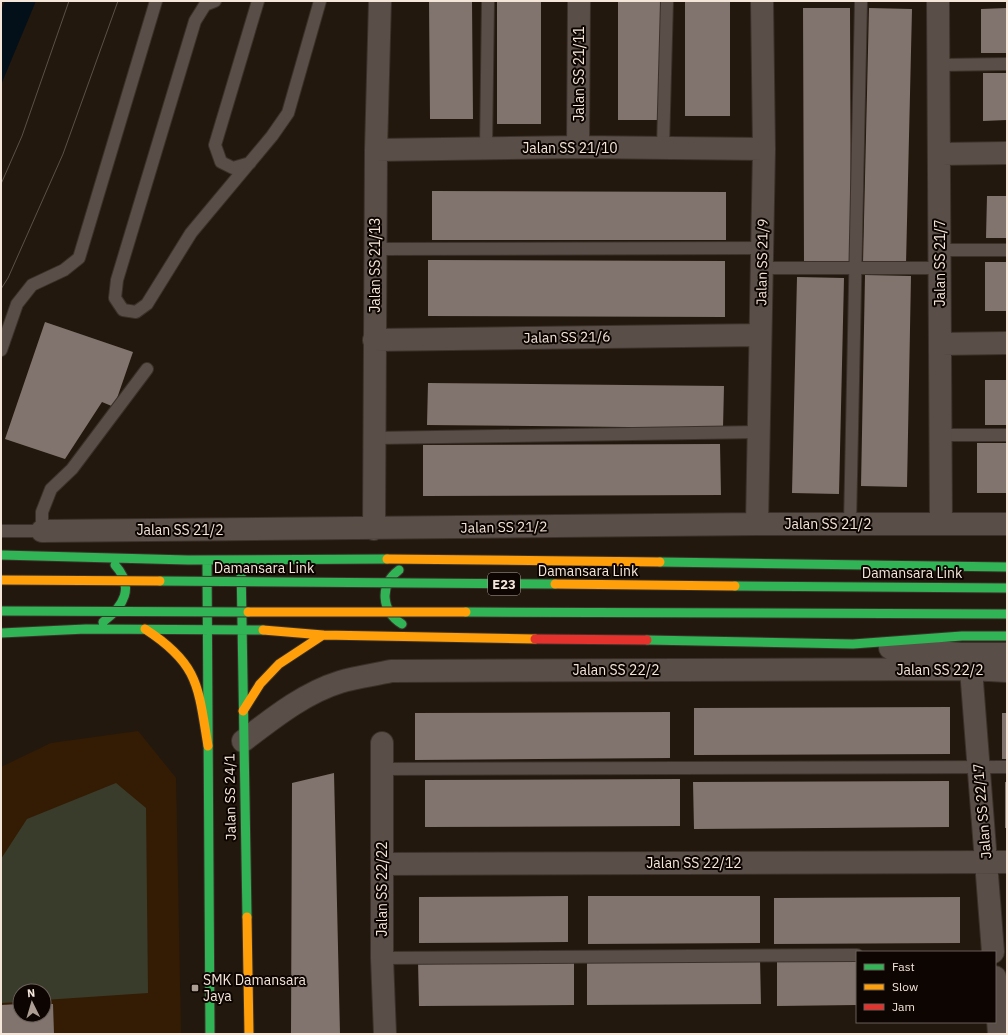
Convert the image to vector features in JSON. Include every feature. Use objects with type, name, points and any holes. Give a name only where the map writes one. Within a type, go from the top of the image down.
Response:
[{"type":"main road","points":[[1,555],[207,560],[430,559],[1007,567]]},
{"type":"main road","points":[[86,629],[100,624],[113,615],[122,605],[126,592],[123,577],[116,566],[103,558]]},
{"type":"main road","points":[[430,559],[406,565],[395,572],[388,580],[384,595],[385,605],[392,617],[403,624],[432,636]]},
{"type":"main road","name":"Jalan SS 24/1","points":[[207,560],[210,1034]]},
{"type":"main road","name":"Jalan SS 24/1","points":[[241,560],[249,1034]]},
{"type":"main road","name":"Damansara Link","points":[[1,580],[1007,588]]},
{"type":"main road","name":"E23","points":[[1,611],[1007,614]]},
{"type":"main road","points":[[1,634],[86,629],[243,629],[323,634],[853,644],[962,636],[1007,636]]},
{"type":"main road","points":[[145,629],[173,648],[187,663],[197,684],[208,746]]},
{"type":"main road","points":[[243,711],[260,684],[279,664],[323,634]]},
{"type":"street","name":"Jalan SS 21/13","points":[[374,529],[376,150],[380,1]]},
{"type":"street","name":"Jalan SS 21/11","points":[[578,147],[579,1]]},
{"type":"street","name":"Jalan SS 21/9","points":[[757,524],[764,149],[762,1]]},
{"type":"street","name":"Jalan SS 21/7","points":[[938,1],[941,524]]},
{"type":"street","name":"Jalan SS 21/10","points":[[376,150],[578,147],[764,149]]},
{"type":"street","points":[[940,154],[1007,153]]},
{"type":"street","name":"Jalan SS 21/6","points":[[374,340],[760,335]]},
{"type":"street","points":[[940,344],[1007,343]]},
{"type":"street","name":"Jalan SS 21/2","points":[[42,531],[374,529],[757,524],[1007,524]]},
{"type":"street","points":[[853,644],[960,654],[1007,654]]},
{"type":"street","name":"Jalan SS 22/2","points":[[243,742],[271,720],[306,698],[339,682],[391,671],[971,669],[1007,671]]},
{"type":"street","name":"Jalan SS 22/17","points":[[971,669],[979,767],[997,862],[993,951]]},
{"type":"street","name":"Jalan SS 22/22","points":[[382,744],[382,958],[385,1034]]},
{"type":"street","name":"Jalan SS 22/12","points":[[382,864],[997,862]]},
{"type":"street","points":[[996,991],[999,1034]]},
{"type":"lane","points":[[1,350],[17,304],[32,285],[64,270],[79,258],[156,1]]},
{"type":"lane","points":[[215,1],[206,5],[195,21],[117,280],[115,298],[123,310],[136,312],[147,304],[191,233],[272,136],[288,113],[320,1]]},
{"type":"lane","points":[[250,163],[233,168],[221,162],[215,144],[258,1]]},
{"type":"lane","points":[[486,148],[488,1]]},
{"type":"lane","points":[[663,147],[667,1]]},
{"type":"lane","points":[[850,524],[861,1]]},
{"type":"lane","points":[[939,65],[1007,64]]},
{"type":"lane","points":[[375,249],[762,258],[855,269],[1007,250]]},
{"type":"lane","points":[[42,531],[42,512],[51,490],[72,469],[147,369]]},
{"type":"lane","points":[[374,438],[758,432]]},
{"type":"lane","points":[[941,435],[1007,435]]},
{"type":"lane","name":"Jalan SS 21/2","points":[[1,531],[42,531]]},
{"type":"lane","points":[[382,770],[1007,767]]},
{"type":"lane","points":[[382,958],[856,955]]},
{"type":"shaded area","points":[[5,1],[36,1],[1,85],[1,11]]},
{"type":"shaded area","points":[[138,731],[176,778],[181,1034],[1,1034],[1,767],[51,743]]},
{"type":"green space","points":[[116,783],[146,808],[148,993],[52,999],[52,983],[12,983],[12,1002],[1,1003],[1,859],[27,819]]},
{"type":"building","points":[[429,1],[472,1],[473,119],[430,119]]},
{"type":"building","points":[[497,1],[541,1],[541,124],[497,124]]},
{"type":"building","points":[[618,1],[661,1],[662,120],[618,120]]},
{"type":"building","points":[[685,1],[730,1],[730,116],[685,116]]},
{"type":"building","points":[[803,8],[850,8],[851,263],[804,263]]},
{"type":"building","points":[[869,8],[912,9],[906,264],[863,263]]},
{"type":"building","points":[[1007,8],[1007,53],[981,53],[981,9]]},
{"type":"building","points":[[983,73],[1007,73],[1007,120],[983,121]]},
{"type":"building","points":[[432,191],[726,192],[726,240],[432,240]]},
{"type":"building","points":[[987,196],[1007,196],[1007,238],[986,238]]},
{"type":"building","points":[[428,260],[725,261],[725,317],[428,316]]},
{"type":"building","points":[[985,262],[1007,262],[1007,311],[985,311]]},
{"type":"building","points":[[865,275],[911,276],[907,487],[861,486]]},
{"type":"building","points":[[797,277],[844,278],[839,494],[792,493]]},
{"type":"building","points":[[45,322],[133,352],[114,407],[102,402],[65,459],[5,439]]},
{"type":"building","points":[[985,380],[1007,380],[1007,425],[985,425]]},
{"type":"building","points":[[428,383],[724,386],[723,428],[427,425]]},
{"type":"building","points":[[977,443],[1007,443],[1007,493],[977,493]]},
{"type":"building","points":[[720,444],[721,495],[423,496],[423,445]]},
{"type":"building","points":[[950,707],[950,754],[694,755],[694,708]]},
{"type":"building","points":[[670,712],[670,758],[415,760],[415,713]]},
{"type":"building","points":[[1002,713],[1007,713],[1007,759],[1002,759]]},
{"type":"building","points":[[334,773],[340,1034],[291,1034],[292,783]]},
{"type":"building","points":[[680,779],[680,826],[425,827],[425,780]]},
{"type":"building","points":[[949,781],[949,827],[694,829],[693,782]]},
{"type":"building","points":[[1005,782],[1007,782],[1007,828],[1005,828]]},
{"type":"building","points":[[568,896],[568,942],[419,943],[419,897]]},
{"type":"building","points":[[588,896],[760,896],[760,943],[588,944]]},
{"type":"building","points":[[960,897],[960,943],[774,944],[774,898]]},
{"type":"building","points":[[760,959],[761,1004],[587,1005],[587,960]]},
{"type":"building","points":[[418,960],[574,960],[574,1005],[419,1006]]},
{"type":"building","points":[[777,961],[856,961],[856,1005],[777,1006]]},
{"type":"building","points":[[12,1004],[12,1023],[52,1023],[53,1004],[54,1034],[1,1034],[1,1005]]},
{"type":"tram line","points":[[1,184],[22,136],[69,1]]},
{"type":"tram line","points":[[1,289],[8,278],[63,154],[118,1]]},
{"type":"traffic: fast","points":[[1,555],[188,560],[387,559]]},
{"type":"traffic: fast","points":[[660,562],[1007,567]]},
{"type":"traffic: fast","points":[[207,563],[210,1034]]},
{"type":"traffic: fast","points":[[241,563],[247,917]]},
{"type":"traffic: fast","points":[[103,622],[117,609],[121,603],[126,588],[125,581],[115,565]]},
{"type":"traffic: fast","points":[[399,570],[388,583],[385,598],[390,612],[395,619],[402,624]]},
{"type":"traffic: fast","points":[[160,581],[555,584]]},
{"type":"traffic: fast","points":[[735,586],[1007,588]]},
{"type":"traffic: fast","points":[[1,611],[248,612]]},
{"type":"traffic: fast","points":[[466,612],[1007,614]]},
{"type":"traffic: fast","points":[[1,633],[86,629],[263,630]]},
{"type":"traffic: fast","points":[[647,640],[853,644],[962,636],[1007,636]]},
{"type":"traffic: slow","points":[[387,559],[660,562]]},
{"type":"traffic: slow","points":[[1,580],[160,581]]},
{"type":"traffic: slow","points":[[555,584],[735,586]]},
{"type":"traffic: slow","points":[[248,612],[466,612]]},
{"type":"traffic: slow","points":[[145,629],[176,654],[186,666],[193,678],[202,707],[208,746]]},
{"type":"traffic: slow","points":[[263,630],[323,635],[535,639]]},
{"type":"traffic: slow","points":[[243,711],[260,684],[279,664],[323,635]]},
{"type":"traffic: slow","points":[[247,917],[249,1034]]},
{"type":"traffic: jam","points":[[535,639],[647,640]]},
{"type":"place","name":"SMK Damansara Jaya","points":[[195,988]]}]
